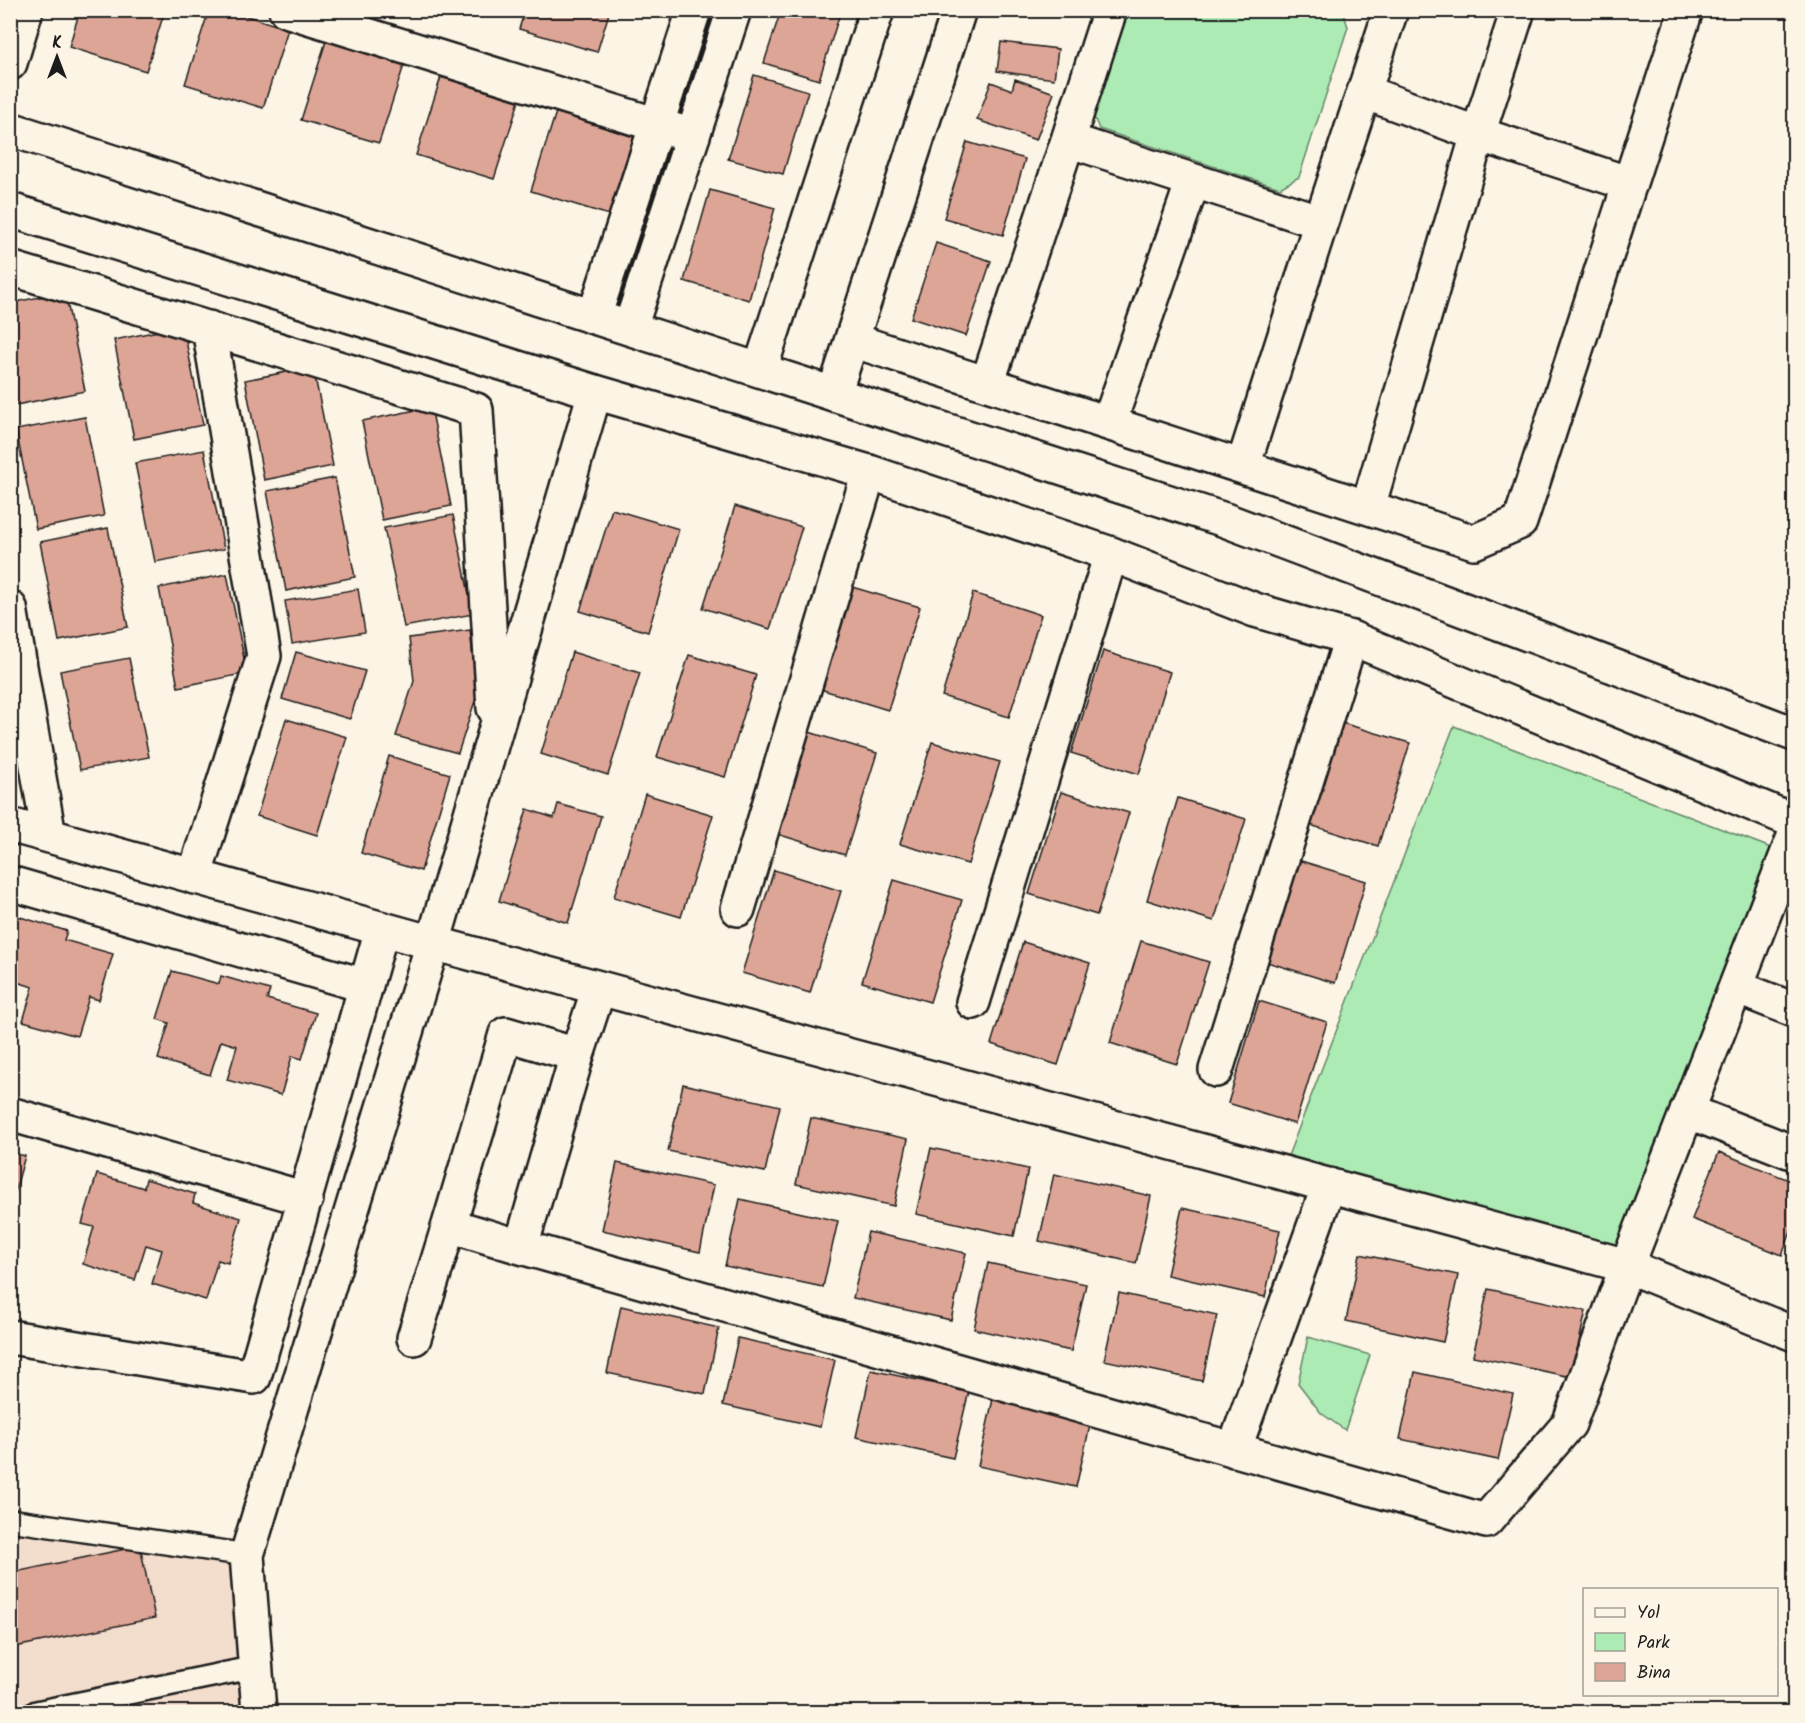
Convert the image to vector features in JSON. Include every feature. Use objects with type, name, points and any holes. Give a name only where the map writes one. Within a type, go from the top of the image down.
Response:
[{"type":"street","points":[[10,63],[26,10]]},
{"type":"street","points":[[286,10],[693,136]]},
{"type":"street","points":[[594,317],[694,10]]},
{"type":"street","points":[[630,328],[734,10]]},
{"type":"street","points":[[760,370],[877,10]]},
{"type":"street","points":[[834,394],[959,10]]},
{"type":"street","points":[[1243,466],[1391,10]]},
{"type":"street","points":[[1368,507],[1478,134],[1518,10]]},
{"type":"street","points":[[852,340],[1474,542],[1520,522],[1686,10]]},
{"type":"street","points":[[987,384],[1108,11]]},
{"type":"street","points":[[1364,92],[1478,134],[1630,184]]},
{"type":"street","points":[[10,129],[1225,520],[1794,734]]},
{"type":"street","points":[[1068,140],[1321,222]]},
{"type":"street","points":[[1109,423],[1193,180]]},
{"type":"street","points":[[10,210],[595,392],[869,472],[1111,554],[1254,610],[1351,638],[1794,821]]},
{"type":"street","points":[[10,268],[476,410],[495,731]]},
{"type":"street","points":[[194,876],[264,656],[209,328]]},
{"type":"street","points":[[259,1713],[247,1556],[433,943],[595,392]]},
{"type":"street","points":[[738,909],[869,472]]},
{"type":"street","points":[[973,1002],[1111,554]]},
{"type":"street","points":[[10,608],[49,836]]},
{"type":"street","points":[[1216,1070],[1351,638]]},
{"type":"street","points":[[10,825],[433,943],[1627,1266],[1794,1334]]},
{"type":"street","points":[[449,1226],[1486,1521],[1569,1424],[1627,1266],[1794,837]]},
{"type":"street","points":[[10,883],[366,986]]},
{"type":"street","points":[[10,1337],[254,1377],[382,929]]},
{"type":"street","points":[[1736,987],[1794,1010]]},
{"type":"street","points":[[521,1247],[599,988]]},
{"type":"street","points":[[414,1338],[506,1034],[577,1055]]},
{"type":"street","points":[[1687,1111],[1794,1153]]},
{"type":"street","points":[[10,1114],[306,1199]]},
{"type":"street","points":[[1234,1450],[1329,1185]]},
{"type":"lane","points":[[10,1520],[247,1556]]},
{"type":"lane","points":[[36,1713],[256,1667]]},
{"type":"shaded area","points":[[10,1520],[247,1555],[259,1712],[11,1712]]},
{"type":"green space","points":[[1125,11],[1343,11],[1348,27],[1299,177],[1280,188],[1099,129],[1092,112]]},
{"type":"green space","points":[[1454,726],[1771,848],[1621,1249],[1288,1156]]},
{"type":"green space","points":[[1308,1337],[1370,1355],[1345,1430],[1321,1413],[1298,1383]]},
{"type":"building","points":[[80,10],[165,10],[146,71],[69,47]]},
{"type":"building","points":[[209,10],[228,10],[288,29],[263,108],[185,84]]},
{"type":"building","points":[[525,10],[610,10],[597,52],[519,29]]},
{"type":"building","points":[[781,10],[841,10],[819,80],[764,63]]},
{"type":"building","points":[[326,41],[404,65],[379,143],[301,120]]},
{"type":"building","points":[[1001,42],[1058,49],[1054,79],[997,71]]},
{"type":"building","points":[[754,75],[808,91],[783,174],[728,159]]},
{"type":"building","points":[[441,77],[519,101],[494,179],[416,155]]},
{"type":"building","points":[[1015,79],[1054,93],[1036,140],[977,120],[991,82],[1012,90]]},
{"type":"building","points":[[556,112],[634,137],[609,215],[531,191]]},
{"type":"building","points":[[967,142],[1025,159],[1003,235],[944,218]]},
{"type":"building","points":[[710,190],[775,208],[749,300],[684,281]]},
{"type":"building","points":[[936,243],[991,261],[966,336],[911,318]]},
{"type":"building","points":[[65,292],[85,391],[16,405],[10,375],[10,303]]},
{"type":"building","points":[[183,326],[203,425],[134,439],[114,340]]},
{"type":"building","points":[[313,367],[333,466],[264,480],[245,380]]},
{"type":"building","points":[[431,407],[451,506],[382,520],[362,421]]},
{"type":"building","points":[[85,417],[104,516],[36,529],[16,430]]},
{"type":"building","points":[[204,450],[224,549],[155,562],[135,463]]},
{"type":"building","points":[[335,478],[355,577],[286,591],[267,491]]},
{"type":"building","points":[[735,506],[802,527],[770,629],[703,608]]},
{"type":"building","points":[[612,509],[679,529],[648,632],[580,611]]},
{"type":"building","points":[[453,515],[473,614],[404,627],[384,528]]},
{"type":"building","points":[[108,528],[128,627],[59,641],[40,542]]},
{"type":"building","points":[[227,574],[247,673],[178,687],[159,588]]},
{"type":"building","points":[[852,587],[920,607],[888,710],[820,689]]},
{"type":"building","points":[[358,589],[365,632],[292,644],[285,601]]},
{"type":"building","points":[[973,593],[1041,615],[1009,717],[942,696]]},
{"type":"building","points":[[470,630],[477,695],[458,753],[396,736],[414,681],[409,638]]},
{"type":"building","points":[[1103,651],[1170,672],[1139,774],[1071,753]]},
{"type":"building","points":[[296,652],[365,671],[350,719],[282,699]]},
{"type":"building","points":[[572,652],[640,673],[608,775],[541,754]]},
{"type":"building","points":[[689,655],[756,675],[725,777],[657,757]]},
{"type":"building","points":[[129,658],[149,757],[80,770],[60,671]]},
{"type":"building","points":[[286,719],[347,737],[317,835],[257,816]]},
{"type":"building","points":[[1342,723],[1410,743],[1378,846],[1310,825]]},
{"type":"building","points":[[809,732],[877,753],[845,855],[777,834]]},
{"type":"building","points":[[932,742],[1000,762],[968,864],[900,844]]},
{"type":"building","points":[[389,756],[450,774],[421,871],[361,853]]},
{"type":"building","points":[[1061,792],[1129,813],[1097,915],[1029,894]]},
{"type":"building","points":[[645,794],[713,815],[681,917],[614,897]]},
{"type":"building","points":[[1178,798],[1246,819],[1214,921],[1147,900]]},
{"type":"building","points":[[558,804],[601,816],[568,923],[499,901],[527,809],[554,818]]},
{"type":"building","points":[[1298,860],[1366,881],[1335,983],[1267,962]]},
{"type":"building","points":[[774,870],[841,891],[810,993],[742,973]]},
{"type":"building","points":[[894,880],[962,900],[930,1002],[862,982]]},
{"type":"building","points":[[17,916],[67,931],[64,940],[113,954],[99,1000],[89,997],[77,1036],[23,1021],[33,987],[17,982],[10,1004],[10,924],[15,925]]},
{"type":"building","points":[[1141,941],[1209,962],[1177,1064],[1110,1043]]},
{"type":"building","points":[[1023,942],[1090,963],[1058,1065],[991,1044]]},
{"type":"building","points":[[172,971],[219,984],[221,976],[270,990],[267,999],[316,1013],[302,1059],[292,1056],[281,1095],[227,1080],[237,1046],[221,1041],[210,1075],[158,1059],[169,1023],[157,1019]]},
{"type":"building","points":[[1259,1001],[1327,1022],[1295,1124],[1228,1103]]},
{"type":"building","points":[[683,1084],[780,1106],[765,1172],[668,1151]]},
{"type":"building","points":[[811,1118],[908,1139],[894,1206],[796,1184]]},
{"type":"building","points":[[931,1148],[1028,1169],[1014,1236],[916,1214]]},
{"type":"building","points":[[10,1152],[25,1156],[12,1202],[10,1201]]},
{"type":"building","points":[[1719,1152],[1794,1182],[1794,1224],[1782,1255],[1692,1219]]},
{"type":"building","points":[[617,1163],[714,1185],[700,1252],[602,1230]]},
{"type":"building","points":[[97,1174],[144,1188],[146,1179],[195,1194],[193,1203],[241,1218],[228,1263],[218,1260],[206,1300],[152,1284],[162,1250],[146,1245],[135,1280],[83,1264],[94,1227],[82,1224]]},
{"type":"building","points":[[1054,1174],[1151,1196],[1136,1263],[1039,1241]]},
{"type":"building","points":[[740,1199],[838,1221],[823,1287],[725,1266]]},
{"type":"building","points":[[1182,1208],[1280,1230],[1265,1297],[1167,1275]]},
{"type":"building","points":[[868,1232],[966,1253],[951,1320],[853,1298]]},
{"type":"building","points":[[1360,1254],[1458,1275],[1443,1342],[1346,1321]]},
{"type":"building","points":[[988,1263],[1086,1284],[1071,1351],[974,1329]]},
{"type":"building","points":[[1488,1289],[1586,1311],[1571,1377],[1473,1356]]},
{"type":"building","points":[[1119,1293],[1217,1315],[1202,1381],[1104,1360]]},
{"type":"building","points":[[621,1306],[719,1328],[705,1394],[607,1373]]},
{"type":"building","points":[[738,1338],[835,1360],[820,1427],[723,1405]]},
{"type":"building","points":[[871,1370],[969,1391],[953,1458],[856,1437]]},
{"type":"building","points":[[1415,1372],[1513,1394],[1498,1460],[1400,1439]]},
{"type":"building","points":[[993,1399],[1091,1421],[1076,1487],[978,1466]]},
{"type":"building","points":[[140,1546],[155,1618],[10,1648],[10,1573]]}]
